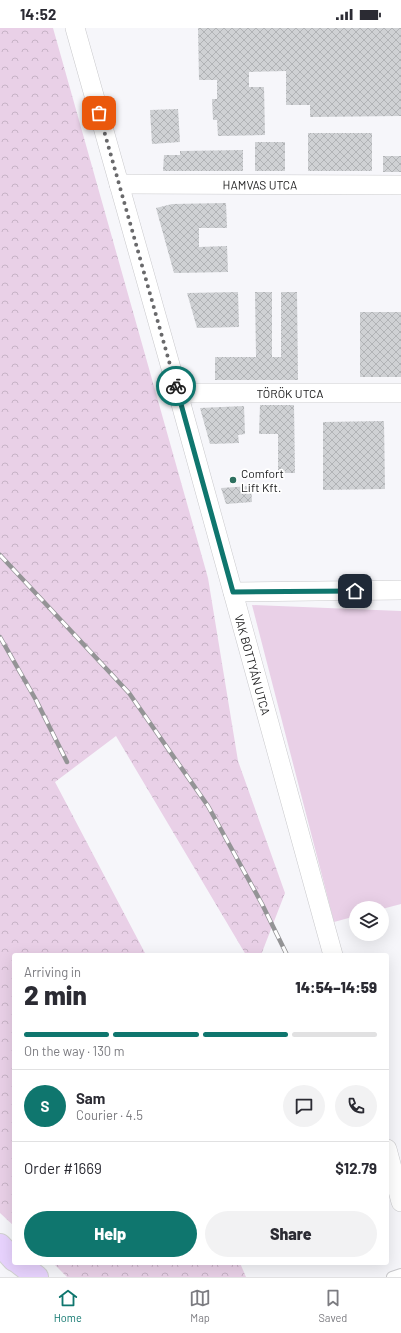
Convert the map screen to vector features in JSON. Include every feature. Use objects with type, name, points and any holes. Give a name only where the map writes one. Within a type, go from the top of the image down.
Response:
[{"type":"main road","points":[[16,1265],[22,1277]]},
{"type":"main road","points":[[18,1265],[29,1277]]},
{"type":"main road","points":[[21,1265],[37,1277]]},
{"type":"street","name":"VAK BOTTYÁN UTCA","points":[[75,28],[178,393],[332,953]]},
{"type":"street","name":"HAMVAS UTCA","points":[[119,184],[401,185]]},
{"type":"street","name":"TÖRÖK UTCA","points":[[178,393],[401,393]]},
{"type":"street","points":[[233,592],[401,590]]},
{"type":"street","points":[[389,1157],[401,1202]]},
{"type":"lane","points":[[392,1277],[401,1274]]},
{"type":"green space","points":[[0,28],[53,28],[208,578],[238,761],[285,893],[262,953],[245,953],[116,736],[55,782],[145,953],[12,953],[12,1224],[0,1213]]},
{"type":"green space","points":[[252,605],[401,611],[401,904],[389,907],[389,901],[349,901],[349,918],[334,922]]},
{"type":"green space","points":[[55,1265],[241,1265],[246,1277],[67,1277]]},
{"type":"building","points":[[198,28],[401,28],[401,116],[310,117],[310,105],[286,105],[286,71],[249,72],[249,87],[264,87],[265,135],[218,136],[217,120],[213,120],[212,99],[217,99],[217,80],[199,80]]},
{"type":"building","points":[[178,109],[180,142],[152,144],[150,110]]},
{"type":"building","points":[[308,133],[372,133],[372,171],[308,171]]},
{"type":"building","points":[[255,142],[285,142],[285,171],[255,171]]},
{"type":"building","points":[[243,150],[243,171],[163,171],[164,155],[180,155],[180,151]]},
{"type":"building","points":[[383,156],[401,156],[401,172],[383,172]]},
{"type":"building","points":[[226,203],[227,228],[199,228],[199,247],[227,246],[228,272],[174,273],[156,208],[172,204]]},
{"type":"building","points":[[238,292],[239,327],[197,328],[187,293]]},
{"type":"building","points":[[255,292],[272,292],[272,357],[281,357],[281,292],[297,292],[298,380],[215,380],[215,357],[256,357]]},
{"type":"building","points":[[360,312],[401,312],[401,377],[360,377]]},
{"type":"building","points":[[260,405],[294,405],[295,473],[278,473],[278,434],[259,434]]},
{"type":"building","points":[[244,406],[245,434],[238,435],[239,443],[210,444],[200,408]]},
{"type":"building","points":[[384,421],[385,489],[323,490],[323,422]]},
{"type":"building","points":[[251,486],[252,502],[226,504],[221,488]]},
{"type":"railway","points":[[0,555],[129,693],[208,806],[262,904],[286,953]]},
{"type":"railway","points":[[0,637],[36,700],[67,762]]},
{"type":"way so far","points":[[99,113],[176,386]]},
{"type":"place","name":"Comfort Lift Kft.","points":[[233,480]]},
{"type":"route","points":[[176,386],[233,592],[355,591]]}]
